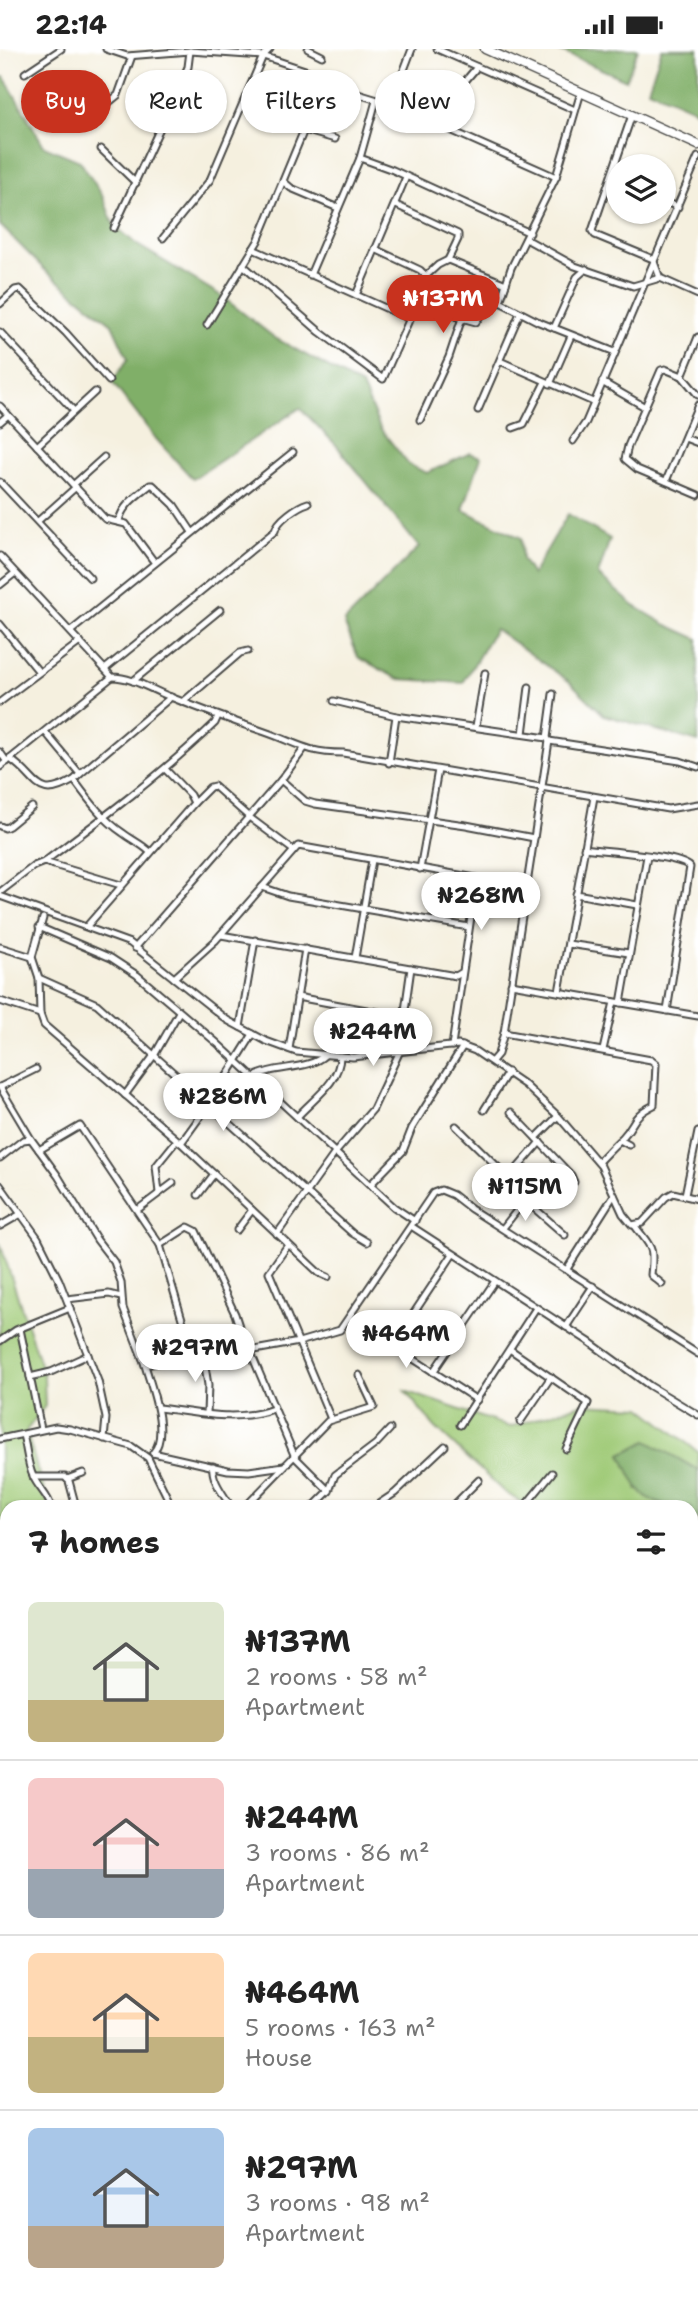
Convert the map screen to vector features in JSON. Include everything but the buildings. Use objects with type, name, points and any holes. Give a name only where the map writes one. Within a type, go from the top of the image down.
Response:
[{"type":"main road","points":[[485,49],[698,145]]},
{"type":"street","points":[[30,70],[61,49]]},
{"type":"street","points":[[106,49],[132,56],[169,50],[263,56],[314,73],[375,101]]},
{"type":"street","points":[[257,70],[263,56],[270,49]]},
{"type":"street","points":[[308,49],[322,56]]},
{"type":"street","points":[[405,70],[412,49]]},
{"type":"street","points":[[437,49],[575,110]]},
{"type":"street","points":[[114,228],[188,67],[190,51]]},
{"type":"street","points":[[111,101],[118,95],[132,56]]},
{"type":"street","points":[[500,302],[511,268],[556,177],[581,92]]},
{"type":"street","points":[[310,275],[360,158],[375,105]]},
{"type":"street","points":[[163,238],[210,180],[241,110]]},
{"type":"street","points":[[618,154],[632,115]]},
{"type":"street","points":[[207,325],[253,249],[303,133]]},
{"type":"street","points":[[314,133],[335,139]]},
{"type":"street","points":[[456,133],[556,177]]},
{"type":"street","points":[[101,149],[136,183]]},
{"type":"street","points":[[573,441],[586,422],[698,157]]},
{"type":"street","points":[[360,158],[530,233]]},
{"type":"street","points":[[356,295],[406,177]]},
{"type":"street","points":[[284,182],[291,188],[338,208]]},
{"type":"street","points":[[606,191],[593,233],[653,259],[660,278]]},
{"type":"street","points":[[243,265],[320,332],[383,379],[426,276],[448,260],[458,239],[458,234],[396,205]]},
{"type":"street","points":[[526,239],[575,266],[633,286],[660,278],[698,295]]},
{"type":"street","points":[[253,249],[410,319]]},
{"type":"street","points":[[375,250],[420,270],[426,276]]},
{"type":"street","points":[[448,260],[506,284]]},
{"type":"street","points":[[575,266],[577,277]]},
{"type":"street","points":[[554,328],[577,277],[586,269]]},
{"type":"street","points":[[0,304],[15,290],[20,289],[66,333],[109,381]]},
{"type":"street","points":[[418,300],[476,322],[490,302],[500,302],[571,336],[615,352]]},
{"type":"street","points":[[478,410],[520,313]]},
{"type":"street","points":[[419,420],[463,319]]},
{"type":"street","points":[[0,333],[74,411]]},
{"type":"street","points":[[513,428],[524,424],[571,336]]},
{"type":"street","points":[[682,376],[698,337]]},
{"type":"street","points":[[500,361],[593,402]]},
{"type":"street","points":[[698,395],[682,376],[661,370],[625,459],[637,469],[698,495]]},
{"type":"street","points":[[602,381],[645,407]]},
{"type":"street","points":[[37,446],[95,391]]},
{"type":"street","points":[[666,481],[698,405]]},
{"type":"street","points":[[0,406],[105,519],[125,524],[155,563]]},
{"type":"street","points":[[0,422],[8,415]]},
{"type":"street","points":[[685,438],[698,443]]},
{"type":"street","points":[[71,631],[293,452]]},
{"type":"street","points":[[38,521],[104,457]]},
{"type":"street","points":[[119,521],[119,516],[131,501],[153,485],[174,505],[192,532]]},
{"type":"street","points":[[2,487],[38,521],[90,578]]},
{"type":"street","points":[[104,669],[275,531],[278,523],[301,505],[309,503]]},
{"type":"street","points":[[0,556],[112,677],[133,681],[304,749],[343,753],[668,809],[698,804]]},
{"type":"street","points":[[0,585],[15,573]]},
{"type":"street","points":[[133,681],[220,610]]},
{"type":"street","points":[[0,624],[38,672]]},
{"type":"street","points":[[0,702],[80,642]]},
{"type":"street","points":[[183,702],[240,653],[248,650]]},
{"type":"street","points":[[476,726],[485,673]]},
{"type":"street","points":[[0,767],[46,733],[112,677]]},
{"type":"street","points":[[523,734],[529,687]]},
{"type":"street","points":[[492,1062],[498,1053],[504,1033],[542,788],[553,694]]},
{"type":"street","points":[[0,753],[20,765],[39,786],[51,791],[56,790],[75,780],[172,698]]},
{"type":"street","points":[[334,701],[396,716],[476,726],[680,761],[698,767]]},
{"type":"street","points":[[0,894],[165,769],[209,729],[218,716]]},
{"type":"street","points":[[389,763],[396,716]]},
{"type":"street","points":[[46,733],[80,774]]},
{"type":"street","points":[[135,948],[281,781],[304,749]]},
{"type":"street","points":[[165,769],[190,795],[194,803]]},
{"type":"street","points":[[420,869],[438,770]]},
{"type":"street","points":[[75,780],[103,816],[124,835],[141,843],[150,852]]},
{"type":"street","points":[[281,781],[305,801],[314,804],[428,819],[534,838]]},
{"type":"street","points":[[87,926],[210,787],[214,786],[293,850]]},
{"type":"street","points":[[559,992],[594,797]]},
{"type":"street","points":[[1,828],[9,826],[32,807]]},
{"type":"street","points":[[174,978],[205,951],[293,850],[300,846],[526,887]]},
{"type":"street","points":[[584,849],[686,863],[690,870],[667,1011]]},
{"type":"street","points":[[603,1050],[629,953],[647,856]]},
{"type":"street","points":[[355,958],[372,860]]},
{"type":"street","points":[[44,862],[121,885]]},
{"type":"street","points":[[452,1046],[461,973],[476,883],[479,879]]},
{"type":"street","points":[[261,887],[288,896],[469,927]]},
{"type":"street","points":[[0,894],[118,938],[135,948],[210,1008],[253,1034],[289,1049],[340,1056],[463,1046],[492,1062],[508,1072],[558,1116],[598,1162],[623,1214],[652,1249],[654,1257],[650,1275],[662,1284]]},
{"type":"street","points":[[576,894],[637,905]]},
{"type":"street","points":[[43,918],[32,957],[39,978],[40,1014],[44,1024],[179,1141],[319,1273],[328,1277]]},
{"type":"street","points":[[39,927],[123,965],[137,975],[413,1224],[453,1254],[698,1415]]},
{"type":"street","points":[[220,935],[411,968],[456,975],[461,973]]},
{"type":"street","points":[[240,1027],[255,940]]},
{"type":"street","points":[[568,944],[629,953]]},
{"type":"street","points":[[0,947],[32,957]]},
{"type":"street","points":[[289,1049],[305,949]]},
{"type":"street","points":[[277,1234],[334,1153],[370,1114],[399,1053],[411,968]]},
{"type":"street","points":[[39,978],[97,1004],[210,1103],[352,1234],[367,1242]]},
{"type":"street","points":[[511,984],[698,1016]]},
{"type":"street","points":[[297,997],[404,1017]]},
{"type":"street","points":[[0,1001],[40,1014]]},
{"type":"street","points":[[125,1095],[155,1054],[179,1012]]},
{"type":"street","points":[[504,1033],[603,1050],[652,1060],[656,1064],[654,1105],[637,1115],[620,1140],[598,1162]]},
{"type":"street","points":[[159,1193],[156,1166],[210,1103],[253,1034]]},
{"type":"street","points":[[371,1184],[403,1150],[412,1128],[463,1046]]},
{"type":"street","points":[[253,1078],[261,1073],[322,1059],[325,1055]]},
{"type":"street","points":[[297,1117],[334,1077],[340,1065],[340,1056]]},
{"type":"street","points":[[36,1069],[0,1087],[31,1139],[114,1262],[121,1282],[121,1297],[158,1408],[160,1443],[153,1453]]},
{"type":"street","points":[[484,1110],[508,1072]]},
{"type":"street","points":[[511,1112],[573,1177],[574,1182]]},
{"type":"street","points":[[509,1178],[558,1116]]},
{"type":"street","points":[[39,1150],[80,1126],[160,1245],[194,1356]]},
{"type":"street","points":[[456,1126],[509,1178],[525,1200],[565,1235]]},
{"type":"street","points":[[685,1195],[698,1132]]},
{"type":"street","points":[[0,1158],[23,1140],[31,1139]]},
{"type":"street","points":[[620,1140],[629,1145]]},
{"type":"street","points":[[198,1195],[214,1174]]},
{"type":"street","points":[[137,1210],[173,1183]]},
{"type":"street","points":[[0,1185],[50,1258],[103,1400],[106,1419],[104,1439]]},
{"type":"street","points":[[249,1351],[335,1333],[349,1318],[433,1193],[441,1190],[453,1195],[698,1354]]},
{"type":"street","points":[[635,1226],[648,1219],[673,1193],[698,1199]]},
{"type":"street","points":[[566,1269],[614,1195]]},
{"type":"street","points":[[503,1228],[525,1200]]},
{"type":"street","points":[[237,1230],[252,1210]]},
{"type":"street","points":[[0,1226],[21,1214]]},
{"type":"street","points":[[160,1245],[188,1227],[196,1231],[235,1314],[244,1345],[295,1457],[329,1491]]},
{"type":"street","points":[[288,1245],[269,1272],[331,1419]]},
{"type":"street","points":[[392,1346],[453,1254]]},
{"type":"street","points":[[433,1372],[495,1281]]},
{"type":"street","points":[[566,1327],[593,1286]]},
{"type":"street","points":[[66,1300],[109,1294],[121,1297]]},
{"type":"street","points":[[0,1341],[20,1329],[70,1308]]},
{"type":"street","points":[[460,1425],[536,1308]]},
{"type":"street","points":[[349,1318],[477,1400]]},
{"type":"street","points":[[20,1329],[41,1430]]},
{"type":"street","points":[[145,1365],[244,1345]]},
{"type":"street","points":[[511,1350],[588,1403],[566,1449]]},
{"type":"street","points":[[203,1354],[208,1385],[207,1414]]},
{"type":"street","points":[[30,1377],[51,1372],[88,1355]]},
{"type":"street","points":[[252,1500],[331,1419],[374,1407],[359,1375]]},
{"type":"street","points":[[520,1422],[551,1377]]},
{"type":"street","points":[[158,1408],[253,1416],[273,1409]]},
{"type":"street","points":[[0,1439],[56,1427],[143,1452],[213,1466],[249,1471],[285,1466]]},
{"type":"street","points":[[320,1500],[329,1491],[335,1475],[376,1444],[390,1429]]},
{"type":"street","points":[[23,1435],[33,1477],[49,1500]]},
{"type":"street","points":[[384,1500],[445,1447]]},
{"type":"street","points":[[143,1452],[169,1500]]},
{"type":"street","points":[[213,1466],[216,1482],[227,1500]]},
{"type":"street","points":[[33,1477],[60,1476],[67,1479],[83,1473]]},
{"type":"street","points":[[530,1500],[552,1473]]},
{"type":"street","points":[[67,1479],[74,1500]]},
{"type":"street","points":[[459,1500],[479,1480]]},
{"type":"green space","points":[[555,49],[638,49],[626,80]]},
{"type":"green space","points":[[662,49],[698,49],[698,111],[648,89]]},
{"type":"green space","points":[[0,77],[4,77],[21,106],[21,133],[36,133],[44,146],[80,161],[102,195],[114,225],[136,244],[220,295],[275,338],[362,386],[380,428],[409,465],[427,473],[470,453],[481,457],[463,510],[521,538],[522,559],[532,575],[568,514],[610,539],[598,575],[633,605],[698,639],[698,742],[604,715],[570,682],[495,629],[463,683],[398,679],[358,657],[344,622],[419,547],[337,446],[300,408],[193,479],[157,440],[112,382],[128,359],[112,324],[48,273],[0,225]]},
{"type":"green space","points":[[0,1243],[44,1376],[45,1406],[26,1431],[47,1500],[0,1500]]},
{"type":"green space","points":[[405,1391],[510,1427],[581,1404],[641,1407],[698,1452],[698,1470],[647,1441],[637,1489],[654,1500],[518,1500],[503,1491],[435,1427]]},
{"type":"green space","points":[[647,1441],[698,1470],[698,1500],[652,1500],[633,1479],[621,1454]]}]
